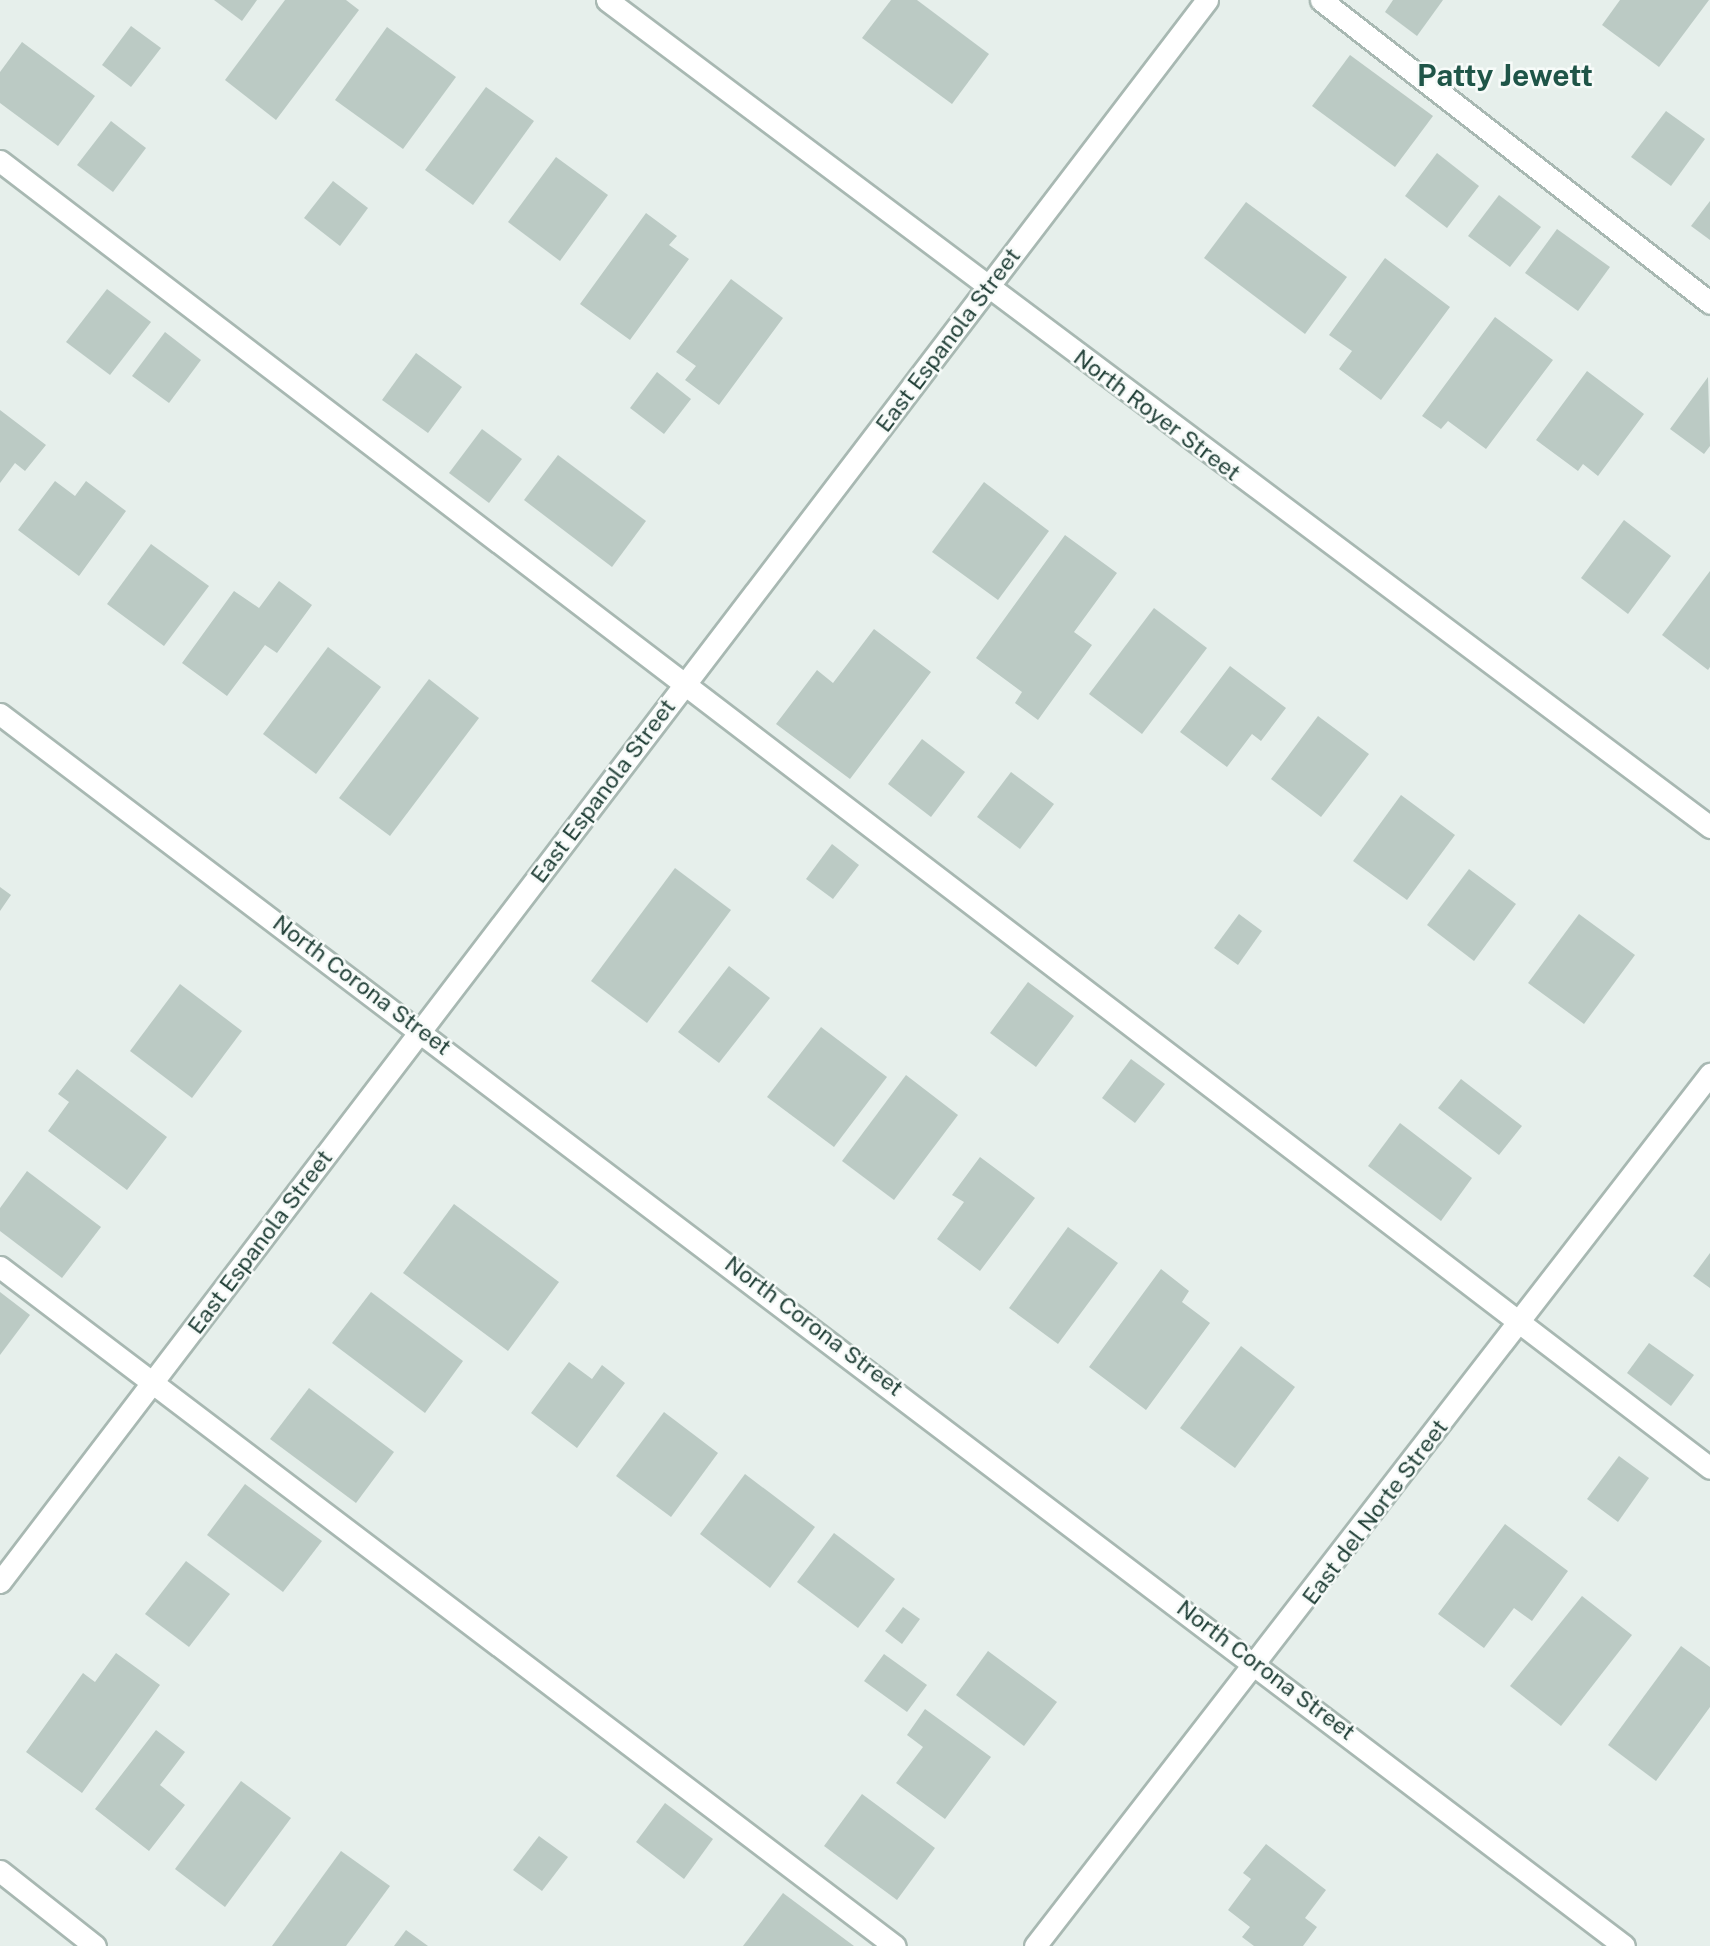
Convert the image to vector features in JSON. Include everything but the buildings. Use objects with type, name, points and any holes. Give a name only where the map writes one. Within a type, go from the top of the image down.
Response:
[{"type":"street","name":"North Royer Street","points":[[607,0],[987,289],[1710,827]]},
{"type":"street","name":"East Espanola Street","points":[[0,1582],[1207,0]]},
{"type":"street","points":[[1321,0],[1710,303]]},
{"type":"street","points":[[0,161],[686,682],[1710,1468]]},
{"type":"street","name":"North Corona Street","points":[[0,714],[421,1029],[1259,1664],[1624,1946]]},
{"type":"street","name":"East del Norte Street","points":[[1035,1946],[1259,1664],[1710,1074]]},
{"type":"street","points":[[0,1267],[895,1946]]},
{"type":"street","points":[[0,1871],[95,1946]]},
{"type":"district","name":"Patty Jewett","points":[[1505,75]]}]
